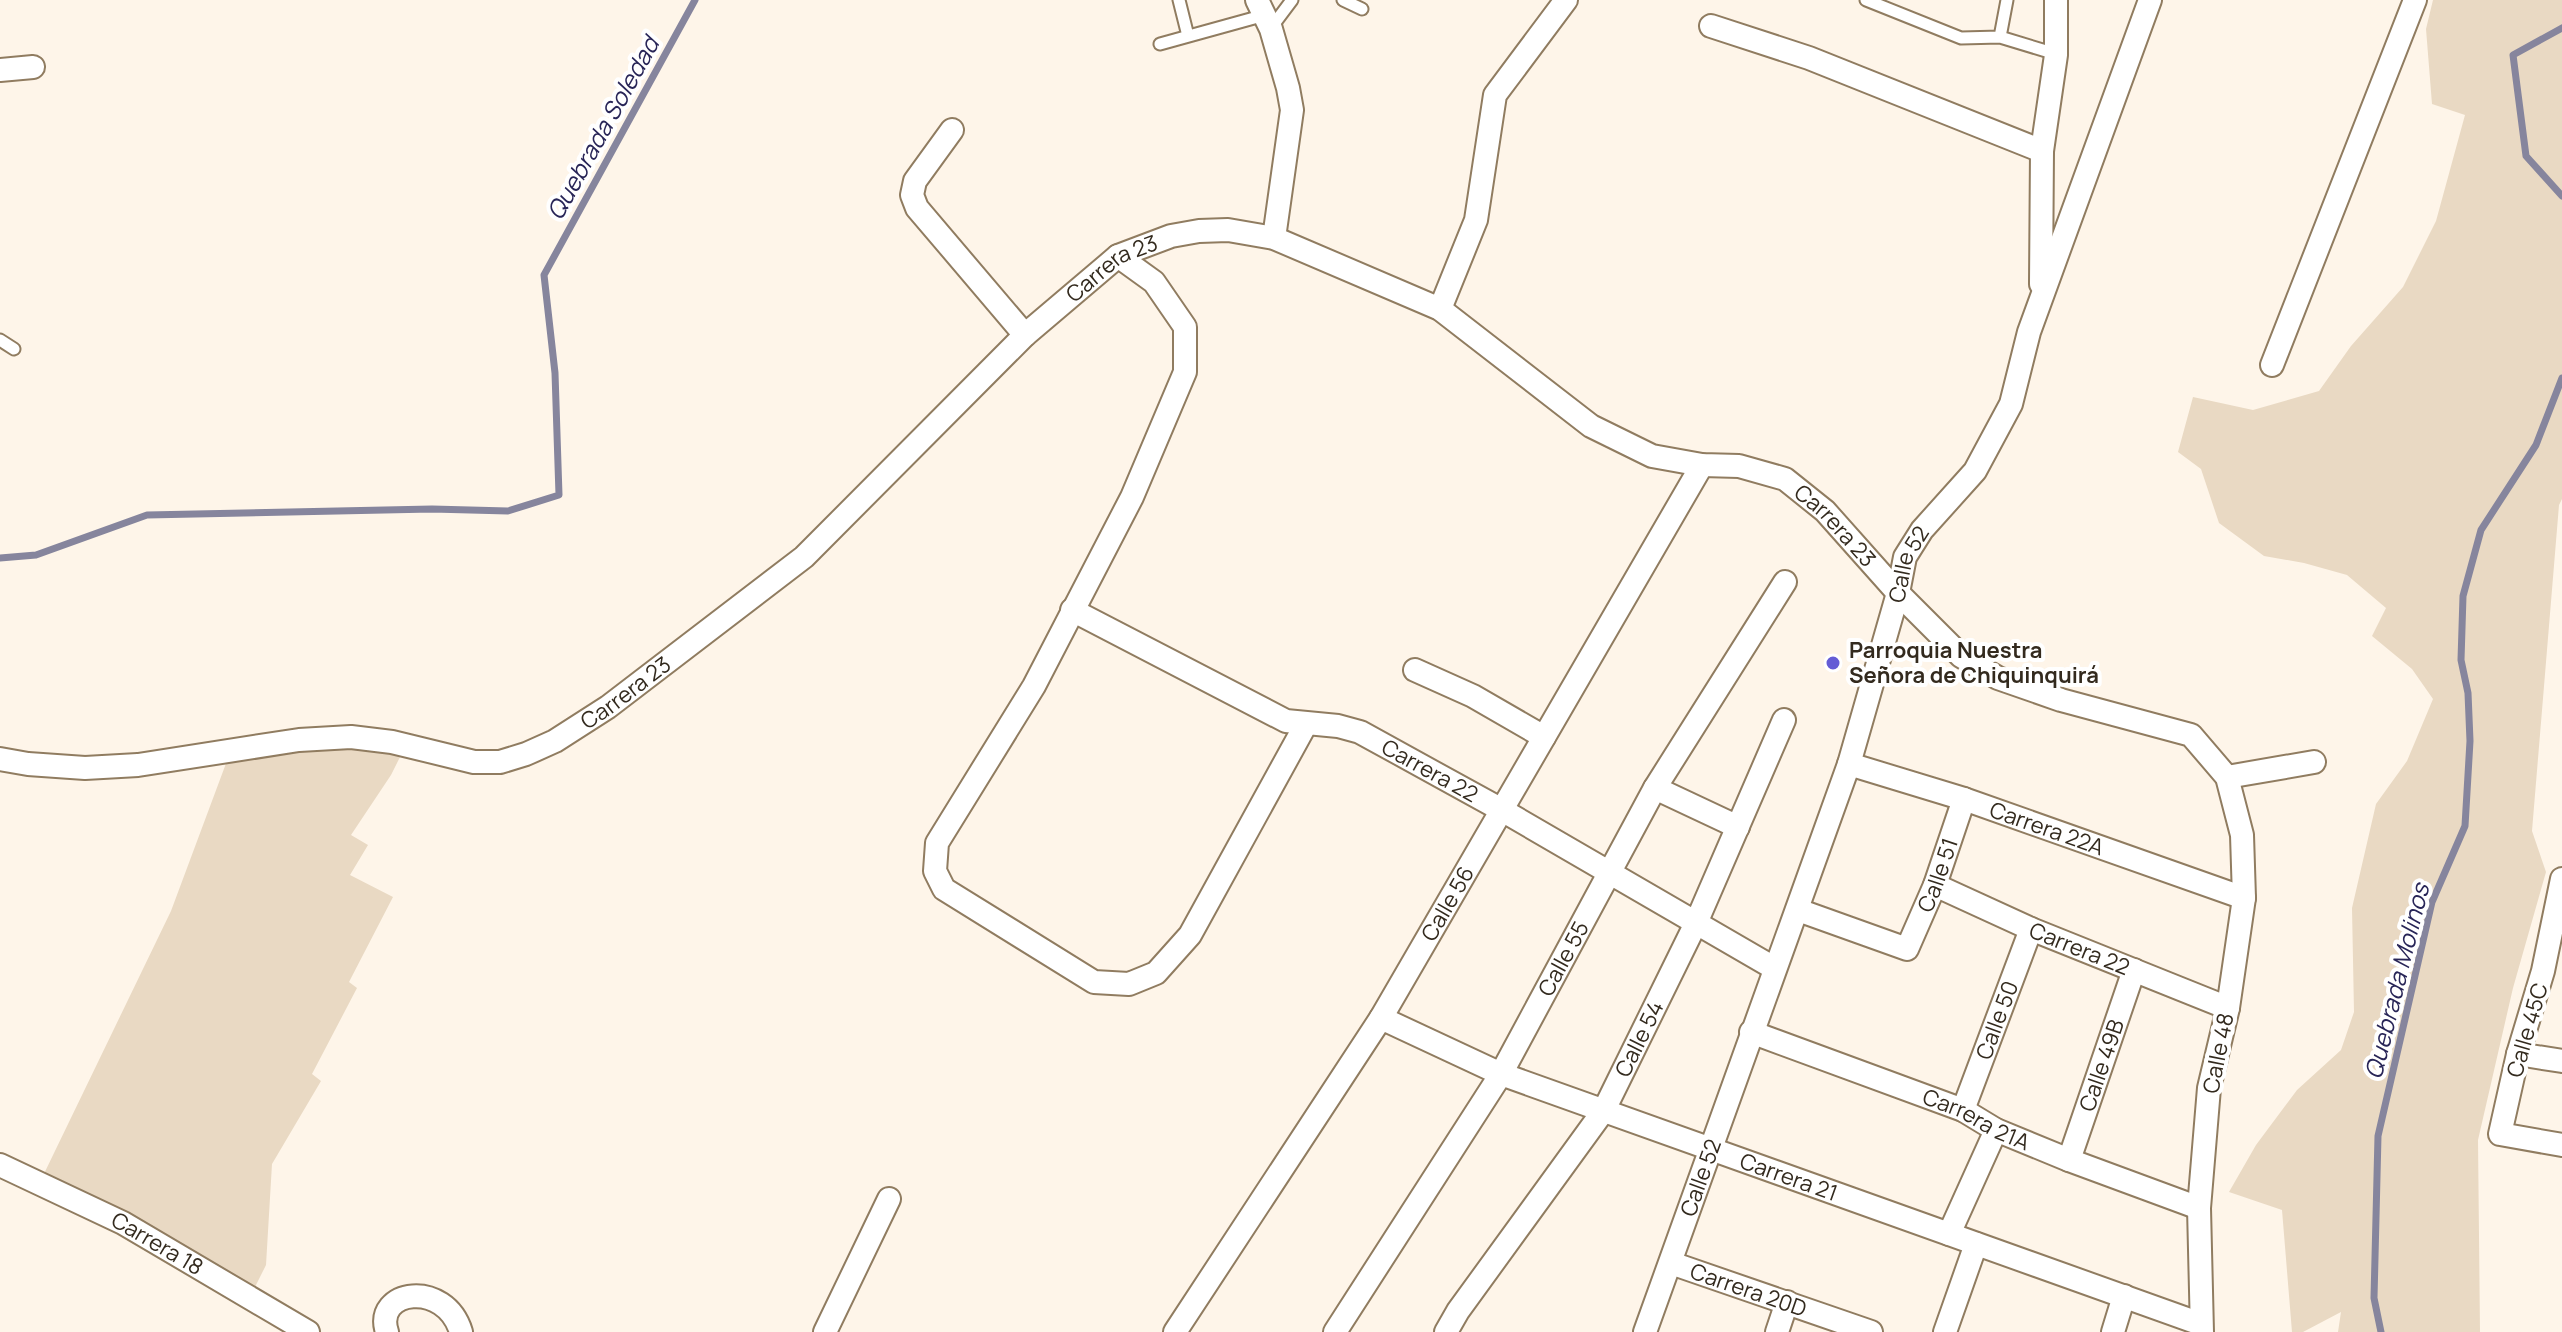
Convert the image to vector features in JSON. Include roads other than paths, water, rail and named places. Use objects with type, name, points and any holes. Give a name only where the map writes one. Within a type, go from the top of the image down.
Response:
[{"type":"street","points":[[1440,309],[1476,220],[1495,95],[1566,0]]},
{"type":"street","points":[[2041,297],[2042,151],[2056,55],[2056,0]]},
{"type":"street","name":"Calle 52","points":[[1645,1332],[1849,764],[1898,593],[1905,557],[1922,530],[1975,471],[2011,404],[2041,297],[2150,0]]},
{"type":"street","points":[[2272,365],[2415,0]]},
{"type":"street","points":[[1264,15],[1292,110],[1274,238]]},
{"type":"street","points":[[1711,26],[1809,58],[2042,151]]},
{"type":"street","points":[[0,70],[33,67]]},
{"type":"street","points":[[952,130],[915,181],[912,195],[917,208],[1025,335]]},
{"type":"street","name":"Carrera 23","points":[[0,759],[85,768],[138,765],[299,740],[351,737],[392,742],[474,762],[500,762],[526,754],[555,741],[608,707],[804,557],[1025,335],[1118,256],[1171,236],[1228,230],[1274,238],[1440,309],[1591,426],[1652,456],[1702,465],[1739,466],[1785,479],[1825,511],[1898,593],[1961,656],[1998,678],[2061,700],[2191,735],[2227,777]]},
{"type":"street","points":[[1118,256],[1154,282],[1185,327],[1185,372],[1132,497],[1034,686],[937,843],[935,871],[944,889],[1094,982],[1129,984],[1156,973],[1190,935],[1306,724]]},
{"type":"street","name":"Calle 56","points":[[1175,1332],[1381,1018],[1702,465]]},
{"type":"street","name":"Calle 55","points":[[1335,1332],[1501,1074],[1655,788],[1785,582]]},
{"type":"street","name":"Carrera 22","points":[[1072,610],[1286,721],[1338,726],[1360,732],[1500,809],[1774,968]]},
{"type":"street","points":[[1415,670],[1473,696],[1544,737]]},
{"type":"street","name":"Calle 54","points":[[1446,1332],[1458,1311],[1604,1110],[1696,923],[1784,720]]},
{"type":"street","points":[[2227,777],[2314,762]]},
{"type":"street","name":"Carrera 22A","points":[[1849,764],[1964,799],[2244,898]]},
{"type":"street","name":"Calle 48","points":[[2201,1328],[2199,1208],[2209,1088],[2228,1008],[2244,898],[2242,835],[2227,777]]},
{"type":"street","points":[[1655,788],[1738,827]]},
{"type":"street","name":"Calle 51","points":[[1798,910],[1907,949],[1935,885],[1964,799]]},
{"type":"street","name":"Calle 45C","points":[[2562,879],[2553,973],[2518,1054],[2500,1134],[2562,1145]]},
{"type":"street","name":"Carrera 22","points":[[1935,885],[2031,929],[2228,1008]]},
{"type":"street","name":"Calle 50","points":[[1963,1110],[2031,929]]},
{"type":"street","name":"Calle 49B","points":[[2069,1160],[2134,970]]},
{"type":"street","name":"Carrera 21","points":[[1381,1018],[1501,1074],[2124,1296],[2201,1328]]},
{"type":"street","name":"Carrera 21A","points":[[1751,1032],[1963,1110],[1996,1130],[2199,1208]]},
{"type":"street","points":[[2518,1054],[2562,1061]]},
{"type":"street","points":[[1949,1234],[1996,1130]]},
{"type":"street","name":"Carrera 18","points":[[0,1165],[123,1223],[308,1332]]},
{"type":"street","points":[[825,1332],[889,1199]]},
{"type":"street","points":[[1945,1332],[1976,1244]]},
{"type":"street","name":"Carrera 20D","points":[[1671,1263],[1871,1332]]},
{"type":"street","points":[[385,1331],[384,1321],[392,1305],[415,1296],[432,1298],[446,1305],[457,1318],[461,1332]]},
{"type":"street","points":[[2113,1332],[2124,1296]]},
{"type":"street","points":[[1777,1332],[1787,1302]]},
{"type":"lane","points":[[1179,0],[1188,36]]},
{"type":"lane","points":[[1160,44],[1264,15],[1292,0]]},
{"type":"lane","points":[[1343,0],[1362,9]]},
{"type":"lane","points":[[1866,0],[1961,38],[2000,37],[2056,55]]},
{"type":"lane","points":[[2000,37],[2007,0]]},
{"type":"lane","points":[[0,340],[14,349]]},
{"type":"waterway","name":"Quebrada Soledad","points":[[0,558],[36,555],[147,515],[432,509],[508,511],[559,495],[555,373],[544,275],[695,0]]},
{"type":"waterway","name":"Quebrada Molinos","points":[[2562,28],[2513,55],[2526,156],[2562,196]]},
{"type":"waterway","name":"Quebrada Molinos","points":[[2381,1332],[2374,1298],[2378,1136],[2432,902],[2465,826],[2470,741],[2468,693],[2461,660],[2463,596],[2481,530],[2536,445],[2562,378]]},
{"type":"place","name":"Parroquia Nuestra Señora de Chiquinquirá","points":[[1833,663]]}]
